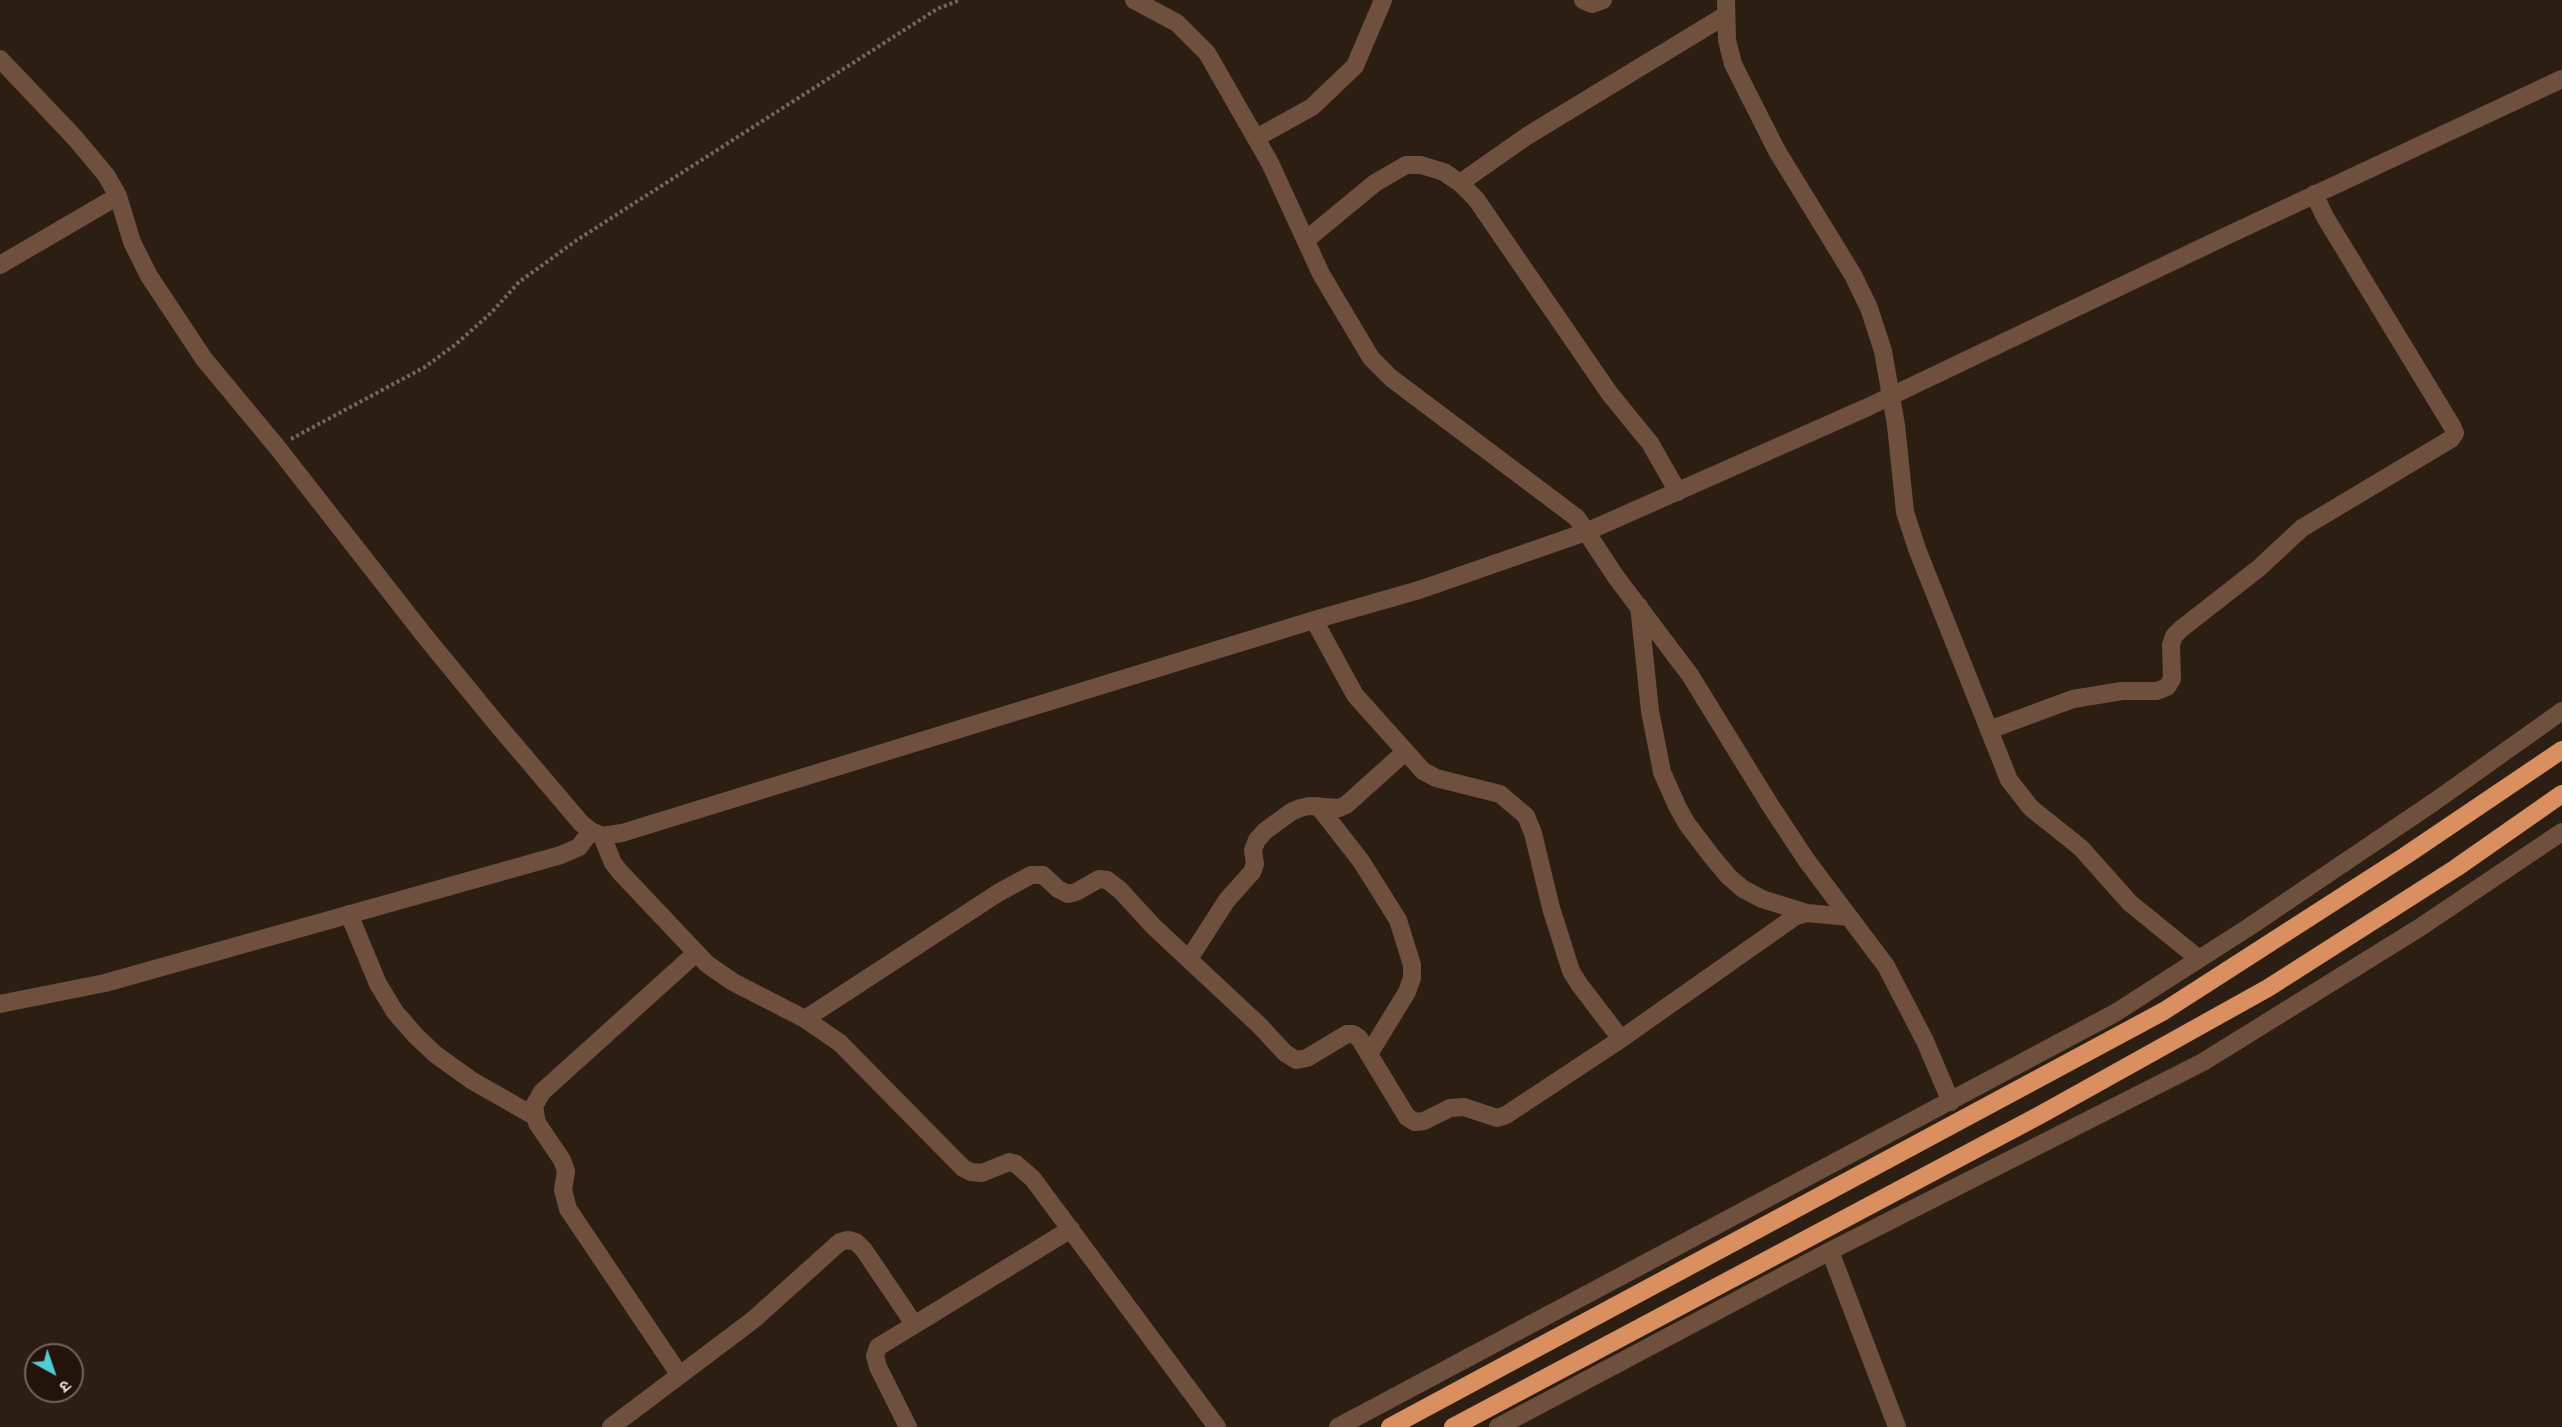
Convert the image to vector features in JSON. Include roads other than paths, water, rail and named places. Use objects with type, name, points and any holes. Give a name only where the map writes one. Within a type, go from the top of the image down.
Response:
[{"type":"highway","points":[[1390,1427],[2164,1011],[2405,856],[2562,750]]},
{"type":"highway","points":[[1453,1427],[2040,1115],[2268,988],[2456,868],[2562,794]]},
{"type":"street","points":[[1134,0],[1177,23],[1195,39],[1218,70],[1256,138],[1321,274],[1351,327],[1380,368],[1566,508],[1594,543],[1694,682],[1807,861],[1886,966],[1899,989],[1951,1102]]},
{"type":"street","points":[[1256,138],[1293,120],[1312,107],[1355,66],[1383,0]]},
{"type":"street","points":[[1583,0],[1592,4],[1603,0]]},
{"type":"street","points":[[1460,183],[1510,146],[1726,8]]},
{"type":"street","points":[[1726,8],[1727,40],[1732,64],[1794,181],[1853,275],[1869,308],[1883,351],[1896,425],[1905,512],[1917,549],[2009,780],[2026,803],[2081,848],[2130,903],[2199,958]]},
{"type":"street","points":[[0,59],[75,138],[106,175],[117,196],[132,242],[149,276],[204,359],[277,447],[496,723],[599,837],[613,863],[695,954],[726,978],[805,1019],[848,1050],[954,1161],[971,1172],[982,1173],[1003,1164],[1016,1164],[1033,1179],[1217,1427]]},
{"type":"street","points":[[0,1004],[105,983],[350,917],[561,855],[599,837],[622,833],[1316,624],[1473,573],[1594,543],[1678,492],[1891,399],[2562,79]]},
{"type":"street","points":[[1306,240],[1375,183],[1406,165],[1432,168],[1460,183],[1476,199],[1611,394],[1650,443],[1678,492]]},
{"type":"street","points":[[0,265],[117,196]]},
{"type":"street","points":[[1989,730],[2073,699],[2122,691],[2157,691],[2167,687],[2172,679],[2171,645],[2174,636],[2181,629],[2259,568],[2302,528],[2451,439],[2455,433],[2325,217],[2316,197]]},
{"type":"street","points":[[1639,606],[1650,711],[1662,772],[1677,806],[1706,850],[1736,884],[1762,899],[1807,913],[1849,917]]},
{"type":"street","points":[[1316,624],[1355,695],[1405,752],[1429,775],[1500,794],[1526,816],[1533,833],[1549,898],[1571,970],[1621,1039]]},
{"type":"street","points":[[1338,1427],[1951,1102],[2115,1012],[2434,802],[2562,711]]},
{"type":"street","points":[[1190,959],[1227,900],[1252,872],[1255,864],[1253,850],[1257,840],[1265,831],[1291,812],[1309,806],[1339,808],[1346,805],[1405,752]]},
{"type":"street","points":[[1318,806],[1361,861],[1398,920],[1412,964],[1412,978],[1407,992],[1369,1054]]},
{"type":"street","points":[[1498,1427],[1830,1251],[2204,1062],[2419,928],[2562,832]]},
{"type":"street","points":[[805,1019],[998,893],[1031,875],[1043,875],[1058,889],[1068,894],[1099,879],[1107,880],[1114,884],[1153,926],[1296,1060],[1307,1059],[1347,1034],[1353,1034],[1359,1038],[1407,1117],[1415,1122],[1450,1108],[1464,1107],[1497,1118],[1506,1116],[1621,1039],[1796,916],[1807,913]]},
{"type":"street","points":[[350,917],[386,998],[416,1036],[435,1054],[471,1080],[534,1116],[562,1160],[566,1171],[563,1190],[568,1209],[679,1374]]},
{"type":"street","points":[[534,1116],[534,1106],[542,1092],[695,954]]},
{"type":"street","points":[[908,1427],[878,1366],[875,1356],[878,1347],[1071,1229]]},
{"type":"street","points":[[611,1427],[760,1314],[840,1242],[848,1240],[856,1242],[864,1250],[914,1324]]},
{"type":"street","points":[[1830,1251],[1897,1427]]}]
